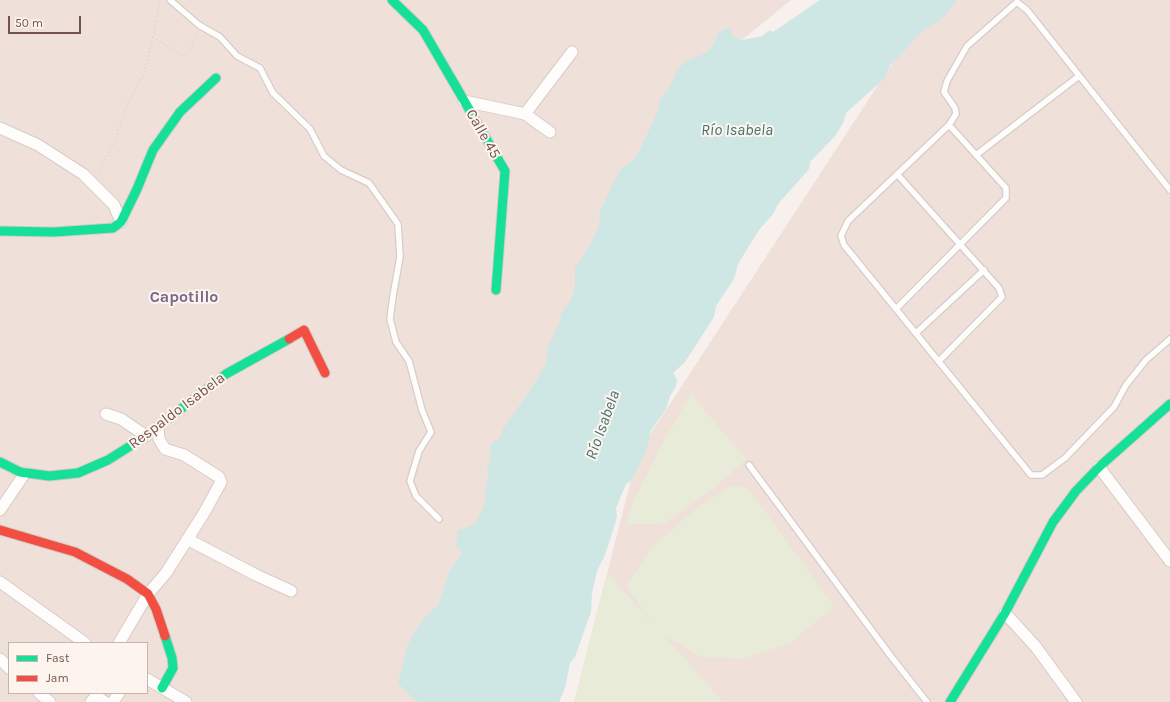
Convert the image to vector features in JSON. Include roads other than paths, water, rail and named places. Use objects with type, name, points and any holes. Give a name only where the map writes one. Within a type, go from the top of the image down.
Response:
[{"type":"street","name":"Calle 45","points":[[392,0],[422,30],[505,171],[496,290]]},
{"type":"street","points":[[524,114],[572,52]]},
{"type":"street","points":[[0,231],[54,232],[113,228],[121,222],[137,189],[153,150],[180,112],[216,78]]},
{"type":"street","points":[[464,101],[524,114],[550,132]]},
{"type":"street","points":[[0,128],[38,145],[83,174],[114,205],[121,222]]},
{"type":"street","name":"Respaldo Isabela","points":[[0,462],[20,472],[50,476],[78,473],[108,460],[146,436],[226,374],[304,330],[324,374]]},
{"type":"street","points":[[950,702],[1004,613],[1053,522],[1076,491],[1099,467],[1170,404]]},
{"type":"street","points":[[106,414],[120,419],[146,436]]},
{"type":"street","points":[[120,642],[148,594],[166,573],[188,539],[221,482],[220,479],[184,455],[165,449],[159,439],[158,427]]},
{"type":"street","points":[[1099,467],[1170,561]]},
{"type":"street","points":[[0,510],[25,473]]},
{"type":"street","points":[[0,530],[75,552],[127,579],[148,594],[156,609],[172,658],[173,668],[162,688]]},
{"type":"street","points":[[188,539],[256,575],[291,591]]},
{"type":"street","points":[[0,582],[83,642]]},
{"type":"street","points":[[1004,613],[1036,647],[1076,702]]},
{"type":"street","points":[[0,659],[8,667]]},
{"type":"street","points":[[148,680],[186,702]]},
{"type":"street","points":[[40,694],[50,702]]},
{"type":"street","points":[[91,702],[96,696],[105,702]]},
{"type":"lane","points":[[170,0],[199,25],[220,37],[237,56],[260,68],[273,93],[310,129],[324,156],[341,170],[369,183],[398,224],[400,256],[390,319],[396,342],[409,361],[422,410],[431,432],[419,450],[410,481],[416,496],[439,519]]},
{"type":"lane","points":[[1170,190],[1027,10],[1017,2],[967,46],[947,81],[944,92],[955,108],[956,114],[948,125],[848,221],[841,236],[844,245],[1031,475],[1042,475],[1065,458],[1114,407],[1126,385],[1146,360],[1170,339]]},
{"type":"lane","points":[[976,155],[1079,76]]},
{"type":"lane","points":[[896,309],[1006,198],[1006,188],[948,125]]},
{"type":"lane","points":[[897,174],[984,270],[999,288],[1002,298],[939,361]]},
{"type":"lane","points":[[916,333],[984,270]]},
{"type":"lane","points":[[749,465],[890,655],[928,702]]},
{"type":"water","name":"Río Isabela","points":[[820,0],[958,0],[938,22],[925,29],[918,35],[890,65],[884,79],[846,113],[844,121],[836,135],[810,162],[809,169],[778,204],[773,214],[759,230],[738,264],[734,279],[716,306],[714,317],[685,362],[673,373],[677,379],[676,386],[670,396],[666,409],[650,432],[648,446],[632,480],[626,484],[616,508],[617,516],[615,524],[605,555],[597,571],[592,593],[591,612],[575,657],[570,663],[565,688],[559,702],[417,702],[398,683],[407,646],[422,620],[438,605],[449,572],[462,553],[456,545],[458,531],[475,524],[485,504],[490,446],[500,437],[503,429],[546,364],[547,349],[559,324],[562,312],[571,300],[575,288],[575,268],[592,241],[599,225],[600,211],[620,170],[637,156],[657,113],[660,99],[671,85],[677,69],[687,61],[708,52],[714,44],[718,33],[726,28],[731,30],[733,37],[742,40],[762,36],[770,30],[773,32]]},
{"type":"district","name":"Capotillo","points":[[184,297]]}]
